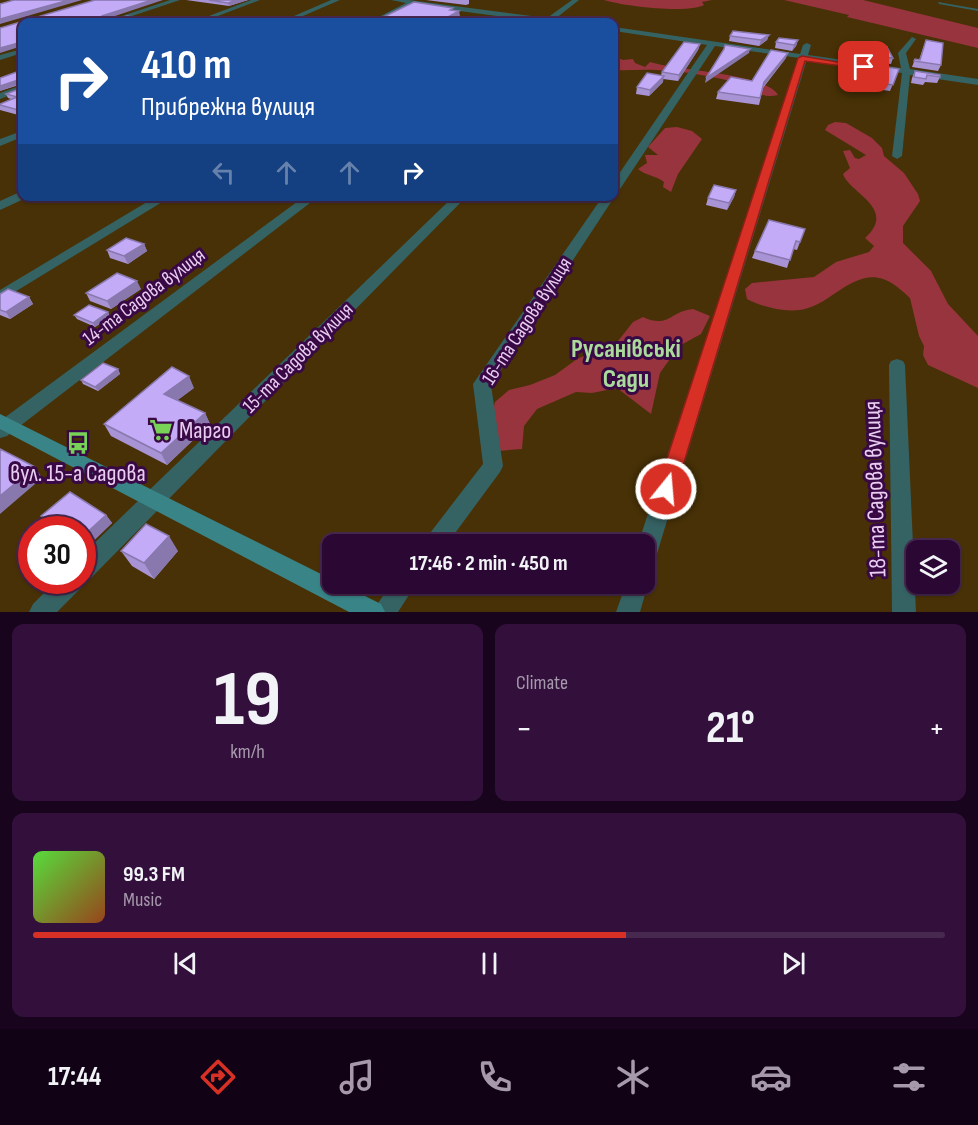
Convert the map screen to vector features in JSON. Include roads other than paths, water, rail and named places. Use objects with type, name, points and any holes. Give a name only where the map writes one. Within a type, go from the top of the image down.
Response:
[{"type":"main road","points":[[2,426],[154,500],[373,612]]},
{"type":"street","points":[[121,18],[177,0]]},
{"type":"street","points":[[208,18],[257,0]]},
{"type":"street","points":[[294,18],[337,0]]},
{"type":"street","points":[[394,0],[415,1],[523,18]]},
{"type":"street","points":[[553,18],[576,0]]},
{"type":"street","points":[[380,18],[415,1]]},
{"type":"street","points":[[618,31],[712,44],[804,52],[906,72],[978,82]]},
{"type":"street","points":[[897,156],[906,72],[902,53],[912,39]]},
{"type":"street","points":[[618,183],[712,44]]},
{"type":"street","points":[[0,58],[18,52]]},
{"type":"street","points":[[652,534],[804,52]]},
{"type":"street","points":[[0,96],[18,89]]},
{"type":"street","points":[[0,143],[18,136]]},
{"type":"street","points":[[0,206],[18,197]]},
{"type":"street","points":[[0,296],[158,201]]},
{"type":"street","name":"14-та Садова вулиця","points":[[2,426],[306,201]]},
{"type":"street","name":"15-та Садова вулиця","points":[[96,557],[456,201]]},
{"type":"street","name":"16-та Садова вулиця","points":[[443,534],[494,466],[482,384],[606,201]]},
{"type":"street","name":"18-та Садова вулиця","points":[[897,365],[904,612]]},
{"type":"street","points":[[41,612],[59,594]]},
{"type":"street","points":[[384,612],[398,594]]},
{"type":"street","points":[[628,612],[634,594]]},
{"type":"lane","points":[[939,3],[978,10]]},
{"type":"place","name":"Марго","points":[[161,430]]},
{"type":"place","name":"вул. 15-а Садова","points":[[78,443]]},
{"type":"district","name":"Русанівські Сади","points":[[626,364]]}]
